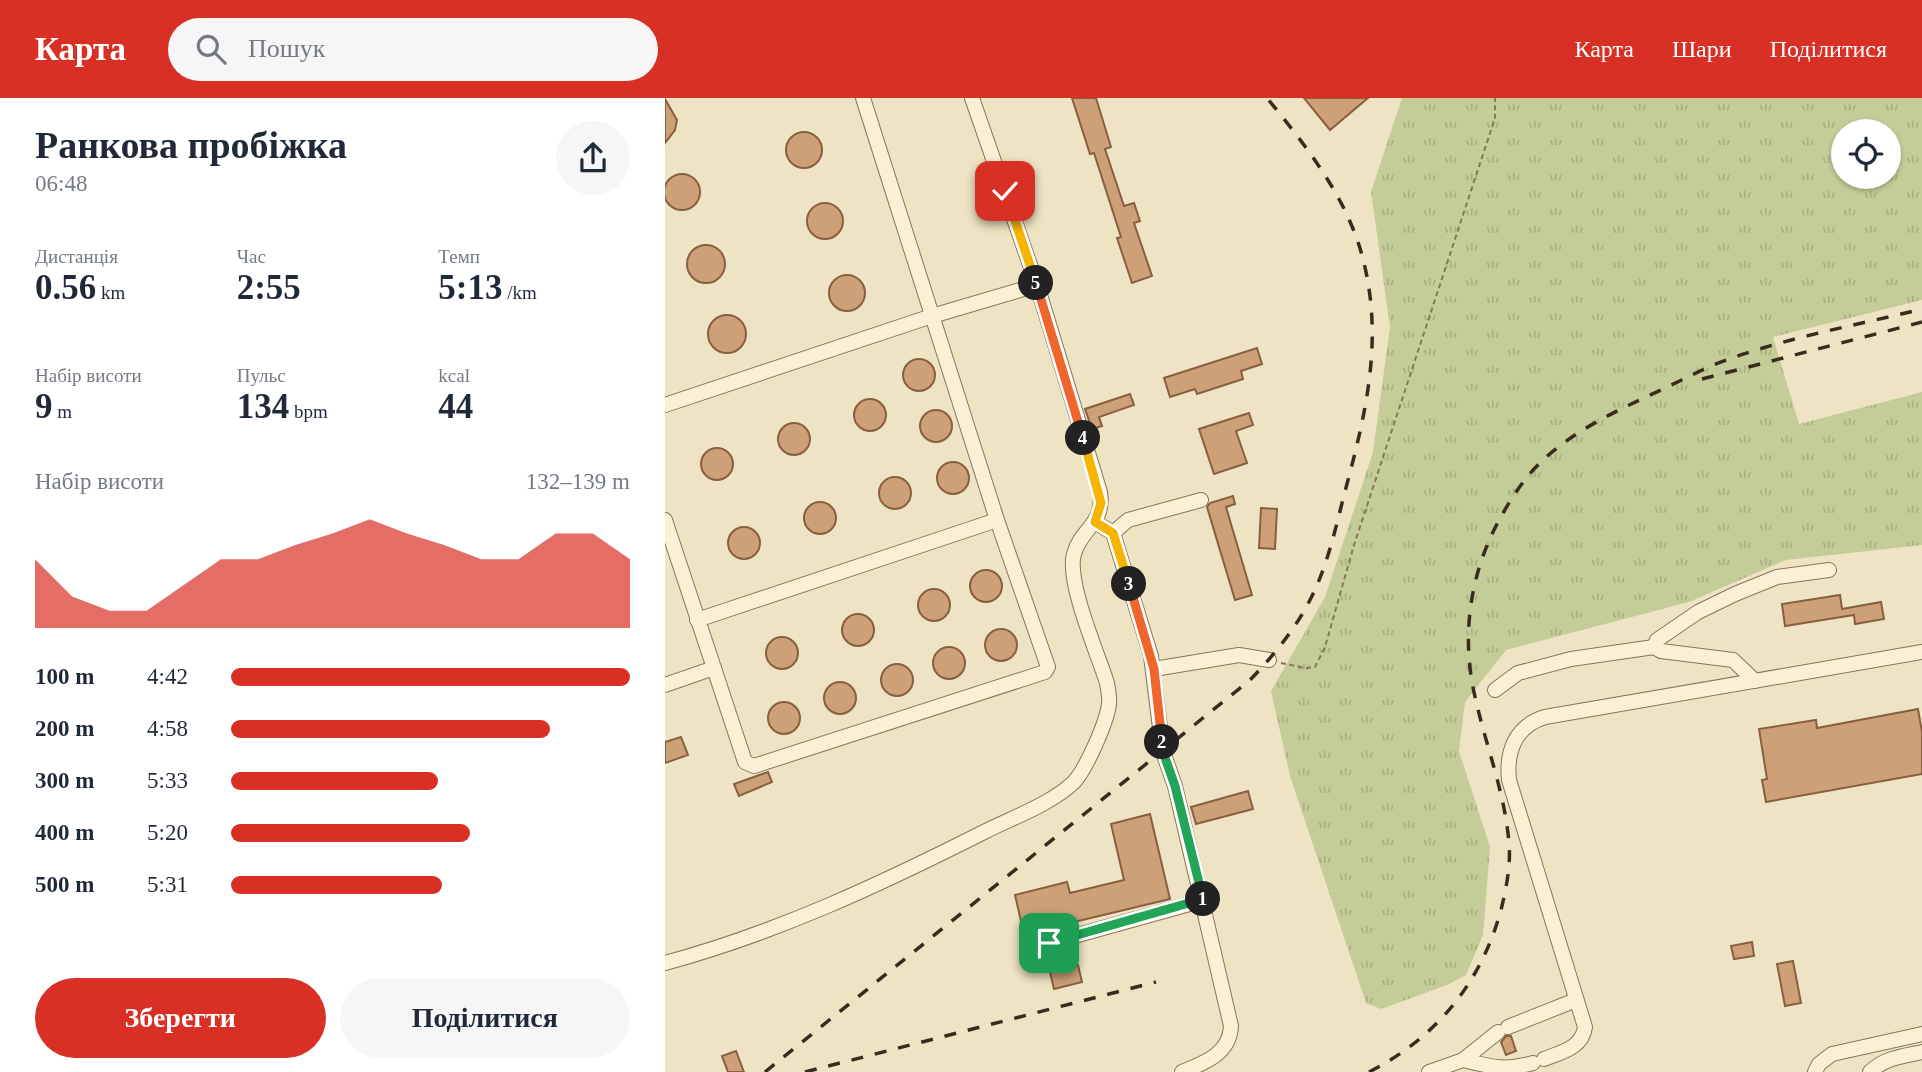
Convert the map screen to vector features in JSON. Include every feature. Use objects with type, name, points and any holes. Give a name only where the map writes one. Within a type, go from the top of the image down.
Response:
[{"type":"street","points":[[665,520],[745,762],[754,766],[1045,672],[1048,667],[997,520],[863,98]]},
{"type":"street","points":[[665,962],[764,930],[888,880],[1046,800],[1073,783],[1086,765],[1109,705],[1107,683],[1072,575],[1078,544],[1100,513],[1100,492],[1037,285],[972,98]]},
{"type":"street","points":[[665,405],[932,316],[1037,285]]},
{"type":"street","points":[[1113,533],[1128,520],[1201,500]]},
{"type":"street","points":[[697,620],[997,520]]},
{"type":"street","points":[[1095,522],[1113,533],[1154,669],[1163,752],[1175,786],[1231,1026],[1231,1036],[1227,1044],[1212,1058],[1182,1072]]},
{"type":"street","points":[[1654,648],[1657,640],[1698,612],[1735,594],[1777,577],[1829,570]]},
{"type":"street","points":[[1495,690],[1518,673],[1571,659],[1654,648],[1733,660],[1755,681]]},
{"type":"street","points":[[1463,1060],[1498,1069],[1512,1069],[1572,1048],[1581,1039],[1585,1027],[1509,780],[1507,763],[1511,746],[1520,732],[1534,721],[1545,717],[1922,652]]},
{"type":"street","points":[[1154,669],[1239,655],[1269,660]]},
{"type":"street","points":[[665,685],[714,668]]},
{"type":"street","points":[[1049,943],[1203,900]]},
{"type":"street","points":[[1429,1072],[1463,1060],[1503,1030],[1576,1000]]},
{"type":"street","points":[[1815,1072],[1819,1064],[1832,1054],[1922,1034]]},
{"type":"street","points":[[1870,1072],[1892,1059],[1922,1052]]},
{"type":"path","points":[[1269,660],[1305,668],[1315,667],[1325,648],[1354,545],[1495,118],[1495,98]]},
{"type":"green space","points":[[1402,98],[1922,98],[1922,300],[1773,337],[1799,424],[1922,392],[1922,545],[1786,560],[1689,602],[1506,650],[1465,702],[1459,751],[1490,847],[1483,935],[1466,975],[1447,985],[1381,1009],[1366,1003],[1290,776],[1271,691],[1325,597],[1373,452],[1390,327],[1371,192]]},
{"type":"building","points":[[1072,98],[1096,98],[1111,147],[1105,149],[1124,206],[1134,203],[1140,221],[1134,223],[1152,276],[1132,283],[1117,238],[1121,237],[1094,153],[1090,154]]},
{"type":"building","points":[[1304,98],[1368,98],[1330,130]]},
{"type":"building","points":[[665,99],[677,120],[675,130],[665,143]]},
{"type":"building","points":[[804,132],[817,137],[822,150],[817,163],[804,168],[791,163],[786,150],[791,137]]},
{"type":"building","points":[[675,175],[689,175],[699,185],[699,199],[689,209],[675,209],[665,199],[665,185]]},
{"type":"building","points":[[825,203],[838,208],[843,221],[838,234],[825,239],[812,234],[807,221],[812,208]]},
{"type":"building","points":[[706,245],[719,251],[725,264],[719,277],[706,283],[693,277],[687,264],[693,251]]},
{"type":"building","points":[[847,275],[860,280],[865,293],[860,306],[847,311],[834,306],[829,293],[834,280]]},
{"type":"building","points":[[727,315],[740,321],[746,334],[740,347],[727,353],[714,347],[708,334],[714,321]]},
{"type":"building","points":[[1257,348],[1262,364],[1241,371],[1243,379],[1197,394],[1195,389],[1170,397],[1164,378]]},
{"type":"building","points":[[919,359],[930,364],[935,375],[930,386],[919,391],[908,386],[903,375],[908,364]]},
{"type":"building","points":[[1130,394],[1134,405],[1099,417],[1102,426],[1092,429],[1085,409]]},
{"type":"building","points":[[870,399],[881,404],[886,415],[881,426],[870,431],[859,426],[854,415],[859,404]]},
{"type":"building","points":[[936,410],[947,415],[952,426],[947,437],[936,442],[925,437],[920,426],[925,415]]},
{"type":"building","points":[[1249,413],[1253,425],[1236,431],[1247,463],[1214,474],[1199,429]]},
{"type":"building","points":[[794,423],[805,428],[810,439],[805,450],[794,455],[783,450],[778,439],[783,428]]},
{"type":"building","points":[[717,448],[728,453],[733,464],[728,475],[717,480],[706,475],[701,464],[706,453]]},
{"type":"building","points":[[953,462],[964,467],[969,478],[964,489],[953,494],[942,489],[937,478],[942,467]]},
{"type":"building","points":[[895,477],[906,482],[911,493],[906,504],[895,509],[884,504],[879,493],[884,482]]},
{"type":"building","points":[[1233,496],[1235,504],[1226,507],[1252,595],[1235,600],[1207,507],[1210,503]]},
{"type":"building","points":[[820,502],[831,507],[836,518],[831,529],[820,534],[809,529],[804,518],[809,507]]},
{"type":"building","points":[[1261,508],[1277,509],[1275,549],[1259,548]]},
{"type":"building","points":[[744,527],[755,532],[760,543],[755,554],[744,559],[733,554],[728,543],[733,532]]},
{"type":"building","points":[[986,570],[997,575],[1002,586],[997,597],[986,602],[975,597],[970,586],[975,575]]},
{"type":"building","points":[[934,589],[945,594],[950,605],[945,616],[934,621],[923,616],[918,605],[923,594]]},
{"type":"building","points":[[1840,595],[1842,609],[1881,602],[1884,619],[1855,624],[1854,615],[1785,626],[1782,604]]},
{"type":"building","points":[[858,614],[869,619],[874,630],[869,641],[858,646],[847,641],[842,630],[847,619]]},
{"type":"building","points":[[1001,629],[1012,634],[1017,645],[1012,656],[1001,661],[990,656],[985,645],[990,634]]},
{"type":"building","points":[[782,637],[793,642],[798,653],[793,664],[782,669],[771,664],[766,653],[771,642]]},
{"type":"building","points":[[949,647],[960,652],[965,663],[960,674],[949,679],[938,674],[933,663],[938,652]]},
{"type":"building","points":[[897,664],[908,669],[913,680],[908,691],[897,696],[886,691],[881,680],[886,669]]},
{"type":"building","points":[[840,682],[851,687],[856,698],[851,709],[840,714],[829,709],[824,698],[829,687]]},
{"type":"building","points":[[784,702],[795,707],[800,718],[795,729],[784,734],[773,729],[768,718],[773,707]]},
{"type":"building","points":[[1918,709],[1922,732],[1922,774],[1766,802],[1762,780],[1767,779],[1759,729],[1816,720],[1817,728]]},
{"type":"building","points":[[681,737],[688,755],[665,763],[665,742]]},
{"type":"building","points":[[768,772],[772,782],[739,796],[734,784]]},
{"type":"building","points":[[1248,791],[1253,809],[1196,824],[1191,807]]},
{"type":"building","points":[[1150,814],[1170,899],[1024,934],[1015,895],[1067,882],[1070,893],[1124,880],[1111,824]]},
{"type":"building","points":[[1752,942],[1754,956],[1734,959],[1731,946]]},
{"type":"building","points":[[1793,961],[1801,1003],[1785,1006],[1777,964]]},
{"type":"building","points":[[1078,965],[1082,982],[1054,989],[1050,972]]},
{"type":"building","points":[[1506,1036],[1511,1036],[1516,1051],[1506,1055],[1501,1042]]},
{"type":"building","points":[[736,1051],[744,1072],[728,1072],[722,1056]]},
{"type":"railway","points":[[765,1072],[1250,680],[1283,643],[1310,600],[1330,549],[1360,432],[1370,371],[1371,309],[1359,245],[1342,205],[1307,149],[1267,98]]},
{"type":"railway","points":[[1369,1072],[1415,1043],[1453,1006],[1481,961],[1501,910],[1509,869],[1507,824],[1472,682],[1469,622],[1475,583],[1487,545],[1523,482],[1556,449],[1593,424],[1713,365],[1790,340],[1922,309]]},
{"type":"railway","points":[[1702,379],[1922,322]]},
{"type":"railway","points":[[805,1072],[1156,982]]},
{"type":"route","points":[[1005,191],[1037,285],[1100,492],[1100,513],[1095,522],[1113,533],[1151,656],[1163,752],[1175,786],[1203,900],[1049,943]]}]
